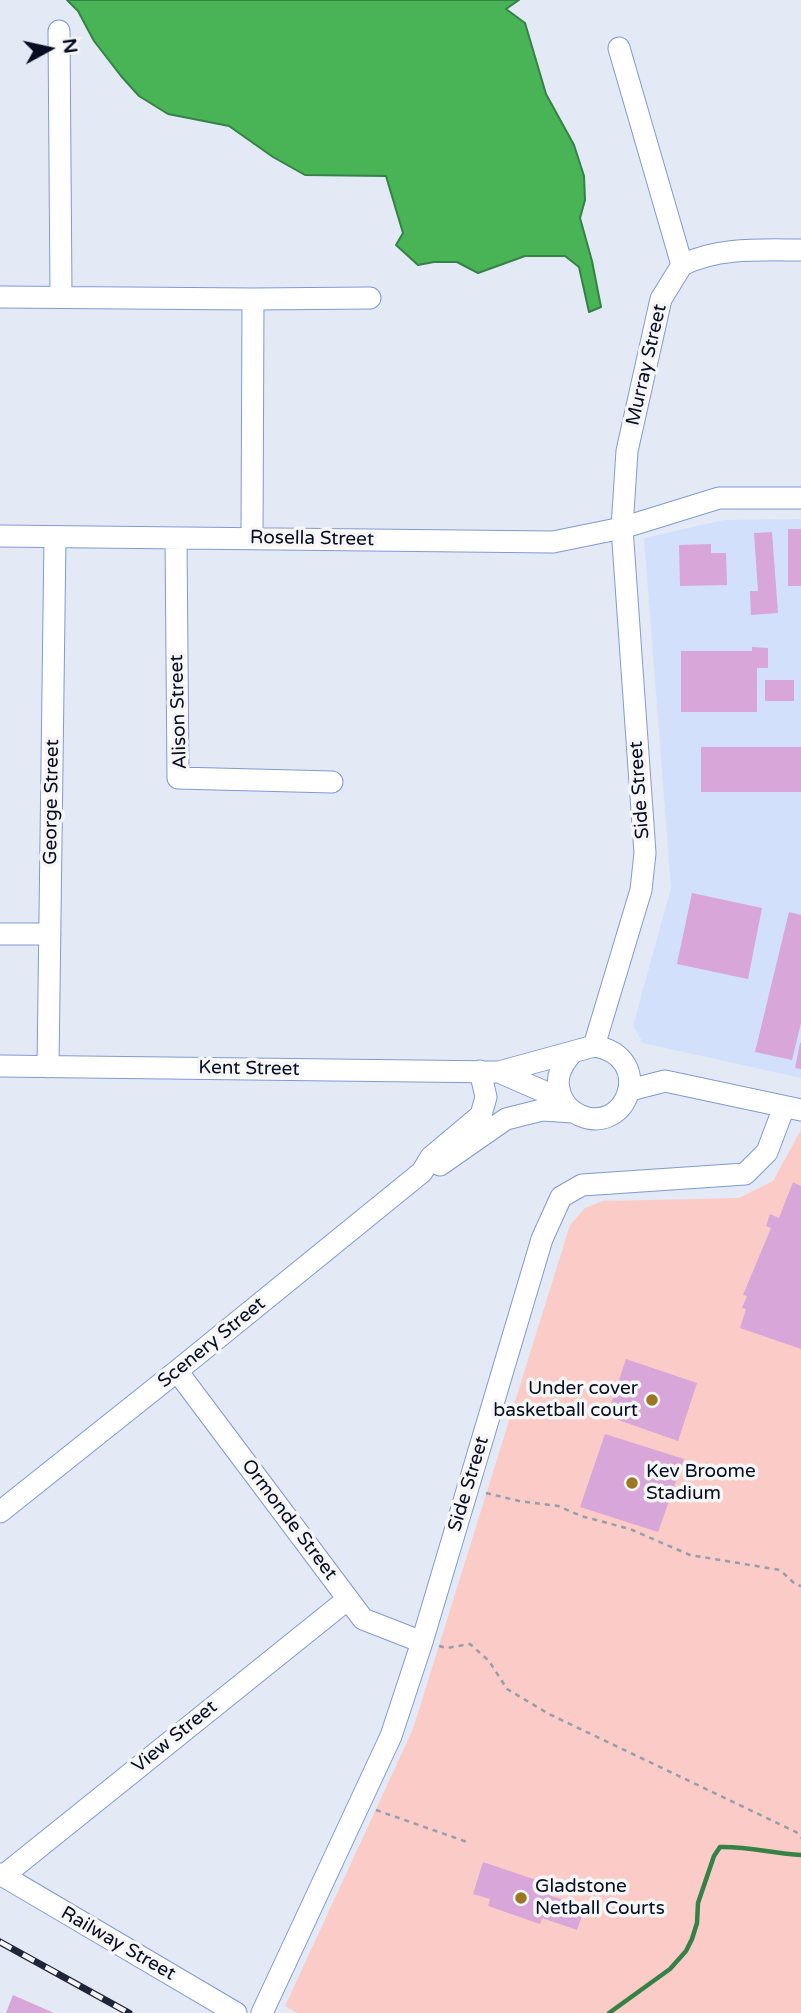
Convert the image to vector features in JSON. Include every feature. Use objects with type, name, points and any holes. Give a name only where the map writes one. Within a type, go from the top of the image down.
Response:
[{"type":"street","points":[[59,31],[61,297]]},
{"type":"street","points":[[619,48],[682,265],[699,257],[719,253],[801,250]]},
{"type":"street","name":"Murray Street","points":[[622,528],[627,451],[661,299],[682,265]]},
{"type":"street","points":[[0,297],[370,298]]},
{"type":"street","points":[[252,538],[253,299]]},
{"type":"street","name":"Rosella Street","points":[[0,537],[553,542],[622,528],[719,498],[801,498]]},
{"type":"street","name":"Side Street","points":[[594,1046],[641,890],[645,853],[622,528]]},
{"type":"street","name":"George Street","points":[[48,1067],[55,537]]},
{"type":"street","name":"Alison Street","points":[[176,538],[178,778],[332,782]]},
{"type":"street","points":[[0,934],[50,934]]},
{"type":"street","points":[[583,1047],[607,1048],[618,1055],[626,1065],[630,1077],[629,1090],[624,1103],[613,1114],[600,1119],[586,1118],[567,1106],[558,1087],[558,1074],[573,1052],[583,1047]]},
{"type":"street","name":"Kent Street","points":[[0,1066],[489,1071],[573,1052]]},
{"type":"street","name":"Kent Street","points":[[489,1071],[567,1106]]},
{"type":"street","name":"Scenery Street","points":[[2,1507],[177,1371],[422,1172],[431,1157],[481,1115],[489,1071]]},
{"type":"street","points":[[629,1090],[665,1080],[792,1108]]},
{"type":"street","name":"Scenery Street","points":[[422,1172],[437,1168],[506,1119],[567,1106]]},
{"type":"street","name":"Side Street","points":[[262,2013],[391,1736],[422,1642],[542,1239],[561,1197],[582,1185],[745,1174],[767,1152],[792,1108]]},
{"type":"street","name":"Ormonde Street","points":[[177,1371],[363,1619],[422,1642]]},
{"type":"street","name":"View Street","points":[[1,1875],[348,1599]]},
{"type":"street","name":"Railway Street","points":[[1,1875],[236,2013]]},
{"type":"path","points":[[486,1493],[558,1506],[581,1516],[630,1530],[690,1555],[780,1570],[801,1586]]},
{"type":"path","points":[[422,1642],[447,1648],[470,1644],[489,1661],[507,1689],[549,1714],[796,1832],[801,1838]]},
{"type":"path","points":[[360,1805],[470,1843]]},
{"type":"shaded area","points":[[67,0],[519,0],[506,9],[525,23],[546,94],[574,145],[584,176],[585,200],[580,218],[601,307],[589,312],[579,267],[565,256],[525,256],[478,273],[457,262],[418,265],[396,245],[403,233],[386,176],[305,175],[273,157],[229,126],[168,114],[139,96],[121,76],[94,41],[78,11]]},
{"type":"shaded area","points":[[801,519],[801,1078],[643,1043],[633,1026],[671,888],[644,538],[724,520]]},
{"type":"shaded area","points":[[801,1130],[801,2013],[297,2013],[285,2006],[413,1729],[570,1225],[585,1208],[603,1201],[739,1198],[773,1181]]},
{"type":"building","points":[[788,529],[801,529],[801,586],[788,586]]},
{"type":"building","points":[[772,532],[778,613],[751,615],[750,591],[758,591],[754,533]]},
{"type":"building","points":[[711,544],[711,553],[726,553],[727,585],[680,586],[679,545]]},
{"type":"building","points":[[752,647],[768,648],[768,668],[757,668],[757,712],[681,712],[681,651],[752,651]]},
{"type":"building","points":[[765,680],[794,680],[794,701],[765,701]]},
{"type":"building","points":[[701,747],[801,747],[801,792],[701,792]]},
{"type":"building","points":[[692,893],[762,908],[748,979],[677,964]]},
{"type":"building","points":[[789,912],[801,915],[801,1023],[792,1060],[755,1052]]},
{"type":"building","points":[[801,1043],[801,1069],[795,1068]]},
{"type":"building","points":[[793,1182],[801,1186],[801,1349],[740,1328],[746,1309],[742,1308],[747,1296],[743,1295],[771,1228],[766,1226],[770,1214],[779,1218]]},
{"type":"building","name":"Under cover basketball court","points":[[626,1359],[697,1383],[678,1441],[607,1416]]},
{"type":"building","name":"Kev Broome Stadium","points":[[605,1434],[684,1459],[658,1532],[580,1507]]},
{"type":"building","name":"Gladstone Netball Courts","points":[[483,1862],[554,1886],[551,1896],[585,1907],[577,1930],[542,1918],[540,1924],[488,1906],[490,1899],[473,1894]]},
{"type":"building","points":[[13,1995],[54,2013],[6,2013]]},
{"type":"waterway","points":[[609,2013],[670,1969],[686,1951],[697,1923],[698,1903],[714,1856],[720,1847],[801,1855]]},
{"type":"railway","points":[[0,1942],[129,2013]]},
{"type":"place","name":"Under cover basketball court","points":[[652,1400]]},
{"type":"place","name":"Kev Broome Stadium","points":[[632,1483]]},
{"type":"place","name":"Gladstone Netball Courts","points":[[521,1898]]}]
